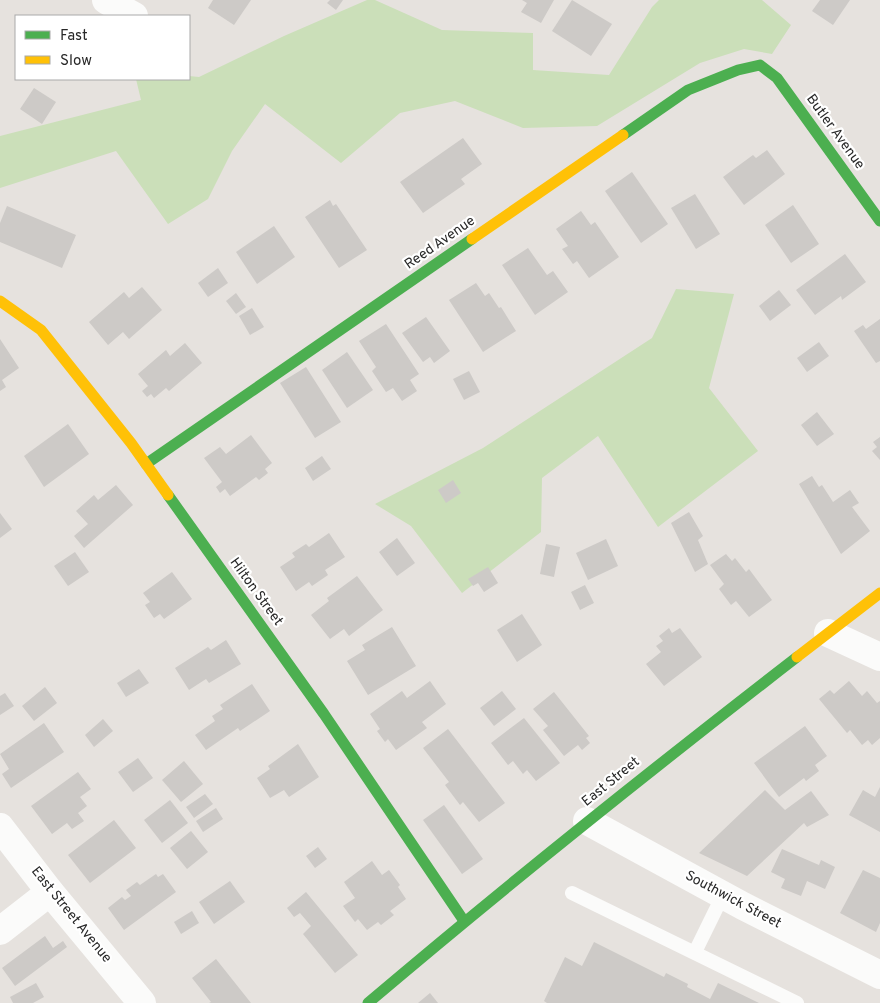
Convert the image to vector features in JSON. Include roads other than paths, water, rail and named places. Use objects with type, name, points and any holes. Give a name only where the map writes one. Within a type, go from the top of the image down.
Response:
[{"type":"street","points":[[106,0],[132,15]]},
{"type":"street","name":"Butler Avenue","points":[[760,65],[777,78],[880,221]]},
{"type":"street","name":"Reed Avenue","points":[[146,464],[688,90],[738,70],[760,65]]},
{"type":"street","name":"Hilton Street","points":[[0,301],[41,330],[131,443],[324,714],[464,921]]},
{"type":"street","name":"East Street","points":[[368,1003],[464,921],[587,821],[880,593]]},
{"type":"street","points":[[828,633],[880,657]]},
{"type":"street","name":"Southwick Street","points":[[587,821],[723,895],[880,975]]},
{"type":"street","name":"East Street Avenue","points":[[0,827],[50,892],[142,1003]]},
{"type":"street","points":[[0,931],[50,892]]},
{"type":"lane","points":[[572,894],[797,1003]]},
{"type":"lane","points":[[695,952],[723,895]]}]
